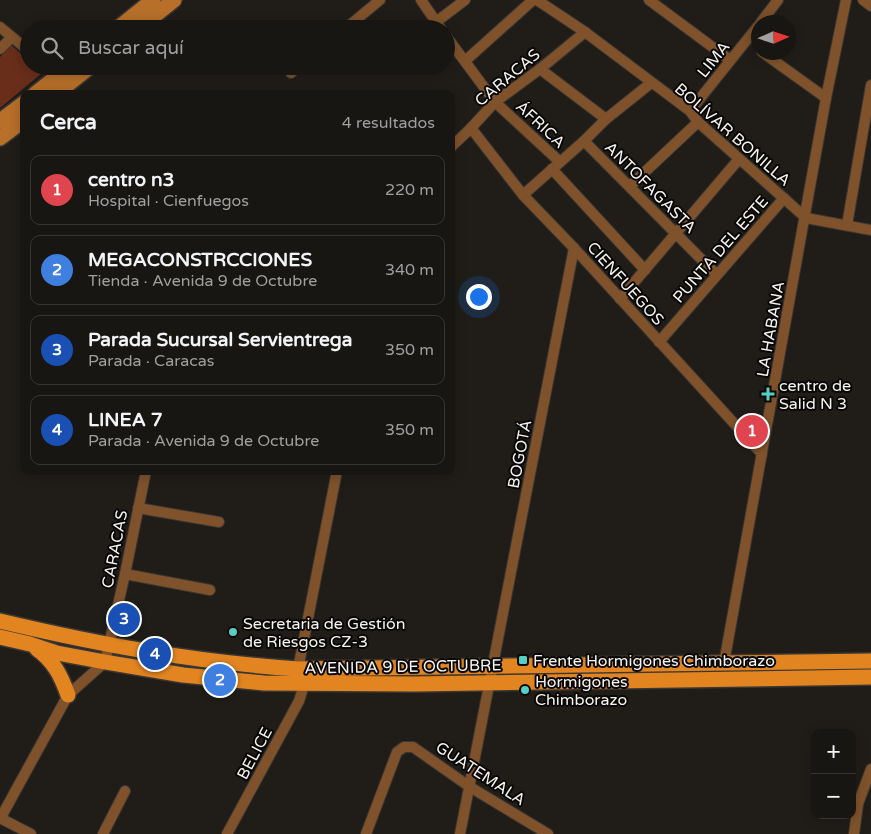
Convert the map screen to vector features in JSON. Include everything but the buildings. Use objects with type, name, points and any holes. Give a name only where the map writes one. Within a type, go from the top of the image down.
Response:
[{"type":"main road","points":[[128,20],[153,0]]},
{"type":"main road","points":[[149,20],[174,0]]},
{"type":"main road","points":[[41,90],[60,77]]},
{"type":"main road","points":[[0,121],[20,105]]},
{"type":"main road","points":[[0,138],[20,123]]},
{"type":"main road","name":"AVENIDA 9 DE OCTUBRE","points":[[0,620],[109,645],[224,664],[298,669],[871,661]]},
{"type":"main road","name":"AVENIDA 9 DE OCTUBRE","points":[[0,637],[57,653],[105,662],[222,680],[304,685],[871,677]]},
{"type":"main road","points":[[30,644],[49,658],[61,676],[68,695]]},
{"type":"street","points":[[356,20],[380,0]]},
{"type":"street","points":[[421,0],[435,20]]},
{"type":"street","points":[[443,20],[465,0]]},
{"type":"street","points":[[465,61],[535,0]]},
{"type":"street","name":"BOLÍVAR BONILLA","points":[[535,0],[584,32],[690,111],[698,122],[806,218]]},
{"type":"street","points":[[649,0],[730,60]]},
{"type":"street","name":"LA HABANA","points":[[724,664],[806,218],[826,98],[846,0]]},
{"type":"street","points":[[863,0],[871,6]]},
{"type":"street","points":[[766,15],[776,1]]},
{"type":"street","points":[[0,27],[20,44]]},
{"type":"street","name":"CARACAS","points":[[455,143],[472,128],[495,102],[540,69],[584,32]]},
{"type":"street","name":"LIMA","points":[[690,111],[751,36]]},
{"type":"street","points":[[0,49],[11,38]]},
{"type":"street","points":[[747,41],[751,44]]},
{"type":"street","name":"ÁFRICA","points":[[455,48],[495,102],[556,166],[645,270]]},
{"type":"street","points":[[773,60],[826,98]]},
{"type":"street","name":"ANTOFAGASTA","points":[[540,69],[606,119]]},
{"type":"street","points":[[522,195],[584,141],[606,119],[651,83]]},
{"type":"street","points":[[847,225],[871,85]]},
{"type":"street","points":[[630,186],[698,122]]},
{"type":"street","name":"CIENFUEGOS","points":[[472,128],[522,195],[574,248],[762,454]]},
{"type":"street","name":"ANTOFAGASTA","points":[[584,141],[717,275]]},
{"type":"street","points":[[620,299],[739,158]]},
{"type":"street","name":"PUNTA DEL ESTE","points":[[659,342],[784,198]]},
{"type":"street","points":[[806,218],[871,230]]},
{"type":"street","name":"BOGOTÁ","points":[[490,682],[574,248]]},
{"type":"street","name":"CARACAS","points":[[105,662],[145,475]]},
{"type":"street","points":[[298,669],[336,475]]},
{"type":"street","points":[[138,508],[219,522]]},
{"type":"street","points":[[125,574],[210,590]]},
{"type":"street","points":[[31,834],[0,818],[68,695],[105,662]]},
{"type":"street","points":[[460,834],[490,682]]},
{"type":"street","name":"BELICE","points":[[227,834],[299,701],[304,685]]},
{"type":"street","name":"GUATEMALA","points":[[366,834],[397,752],[404,747],[413,747],[470,786],[548,834]]},
{"type":"street","points":[[854,834],[858,804],[871,769]]},
{"type":"street","points":[[103,834],[126,792]]},
{"type":"shaded area","points":[[11,45],[20,53],[20,75],[40,75],[0,108],[0,57]]},
{"type":"place","name":"centro de Salid N 3","points":[[768,394]]},
{"type":"place","name":"centro n3","points":[[752,431]]},
{"type":"place","name":"Parada Sucursal Servientrega","points":[[124,619]]},
{"type":"place","name":"Secretaria de Gestión de Riesgos CZ-3","points":[[233,632]]},
{"type":"place","name":"LINEA 7","points":[[155,654]]},
{"type":"place","name":"Frente Hormigones Chimborazo","points":[[523,660]]},
{"type":"place","name":"MEGACONSTRCCIONES","points":[[220,680]]},
{"type":"place","name":"Hormigones Chimborazo","points":[[525,690]]}]
